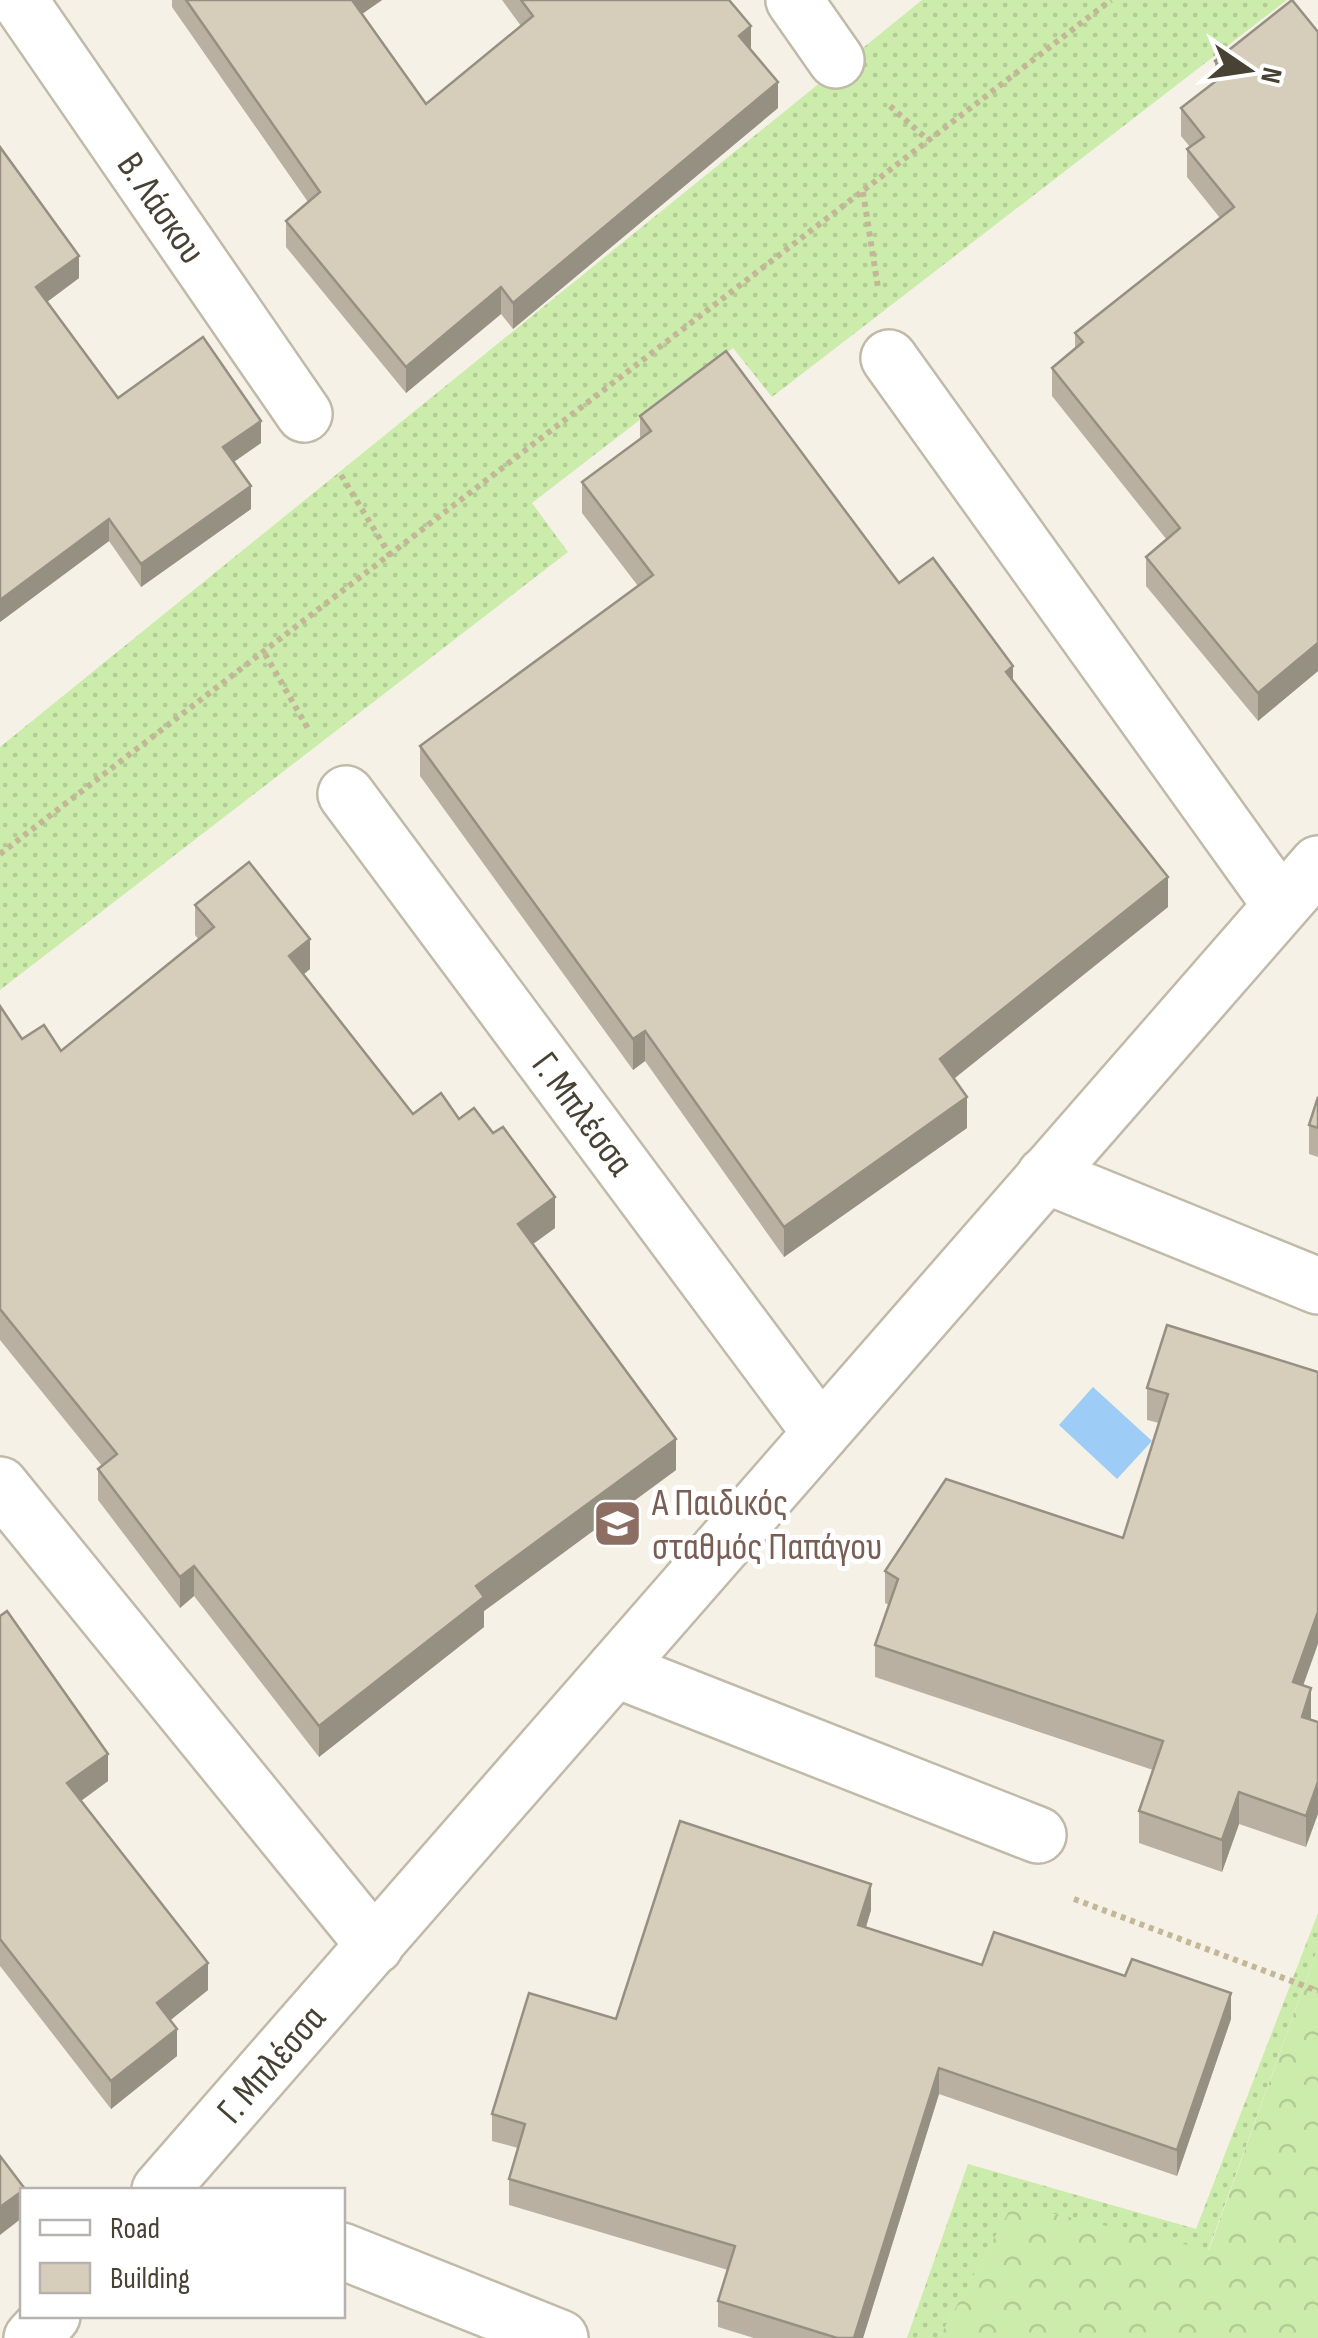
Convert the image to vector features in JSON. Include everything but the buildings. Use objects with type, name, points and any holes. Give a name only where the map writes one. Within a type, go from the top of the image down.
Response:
[{"type":"street","name":"Β. Λάσκου","points":[[20,0],[304,414]]},
{"type":"street","points":[[794,0],[836,60]]},
{"type":"street","points":[[889,358],[1281,905]]},
{"type":"street","name":"Γ. Μπλέσσα","points":[[346,794],[820,1433]]},
{"type":"street","name":"Γ. Μπλέσσα","points":[[173,2188],[375,1946],[1318,864]]},
{"type":"street","points":[[1045,1175],[1318,1286]]},
{"type":"street","points":[[0,1485],[375,1946]]},
{"type":"street","points":[[615,1669],[1038,1835]]},
{"type":"street","points":[[345,2252],[560,2338]]},
{"type":"street","points":[[32,2338],[50,2318]]},
{"type":"path","points":[[0,854],[1111,0]]},
{"type":"path","points":[[862,191],[889,358]]},
{"type":"path","points":[[304,414],[391,556]]},
{"type":"path","points":[[264,654],[346,794]]},
{"type":"path","points":[[1038,1835],[1050,1890],[1318,1991]]},
{"type":"green space","points":[[922,0],[1287,0],[772,397],[733,348],[532,503],[568,552],[0,990],[0,747]]},
{"type":"green space","points":[[1318,1913],[1318,1947],[1208,2251],[1013,2205],[939,2338],[907,2338],[968,2164],[1196,2229]]},
{"type":"green space","points":[[1318,1947],[1318,2338],[939,2338],[1013,2204],[1209,2250]]},
{"type":"water","points":[[1093,1387],[1152,1441],[1117,1479],[1059,1425]]},
{"type":"place","name":"Α Παιδικός σταθμός Παπάγου","points":[[617,1524]]}]
